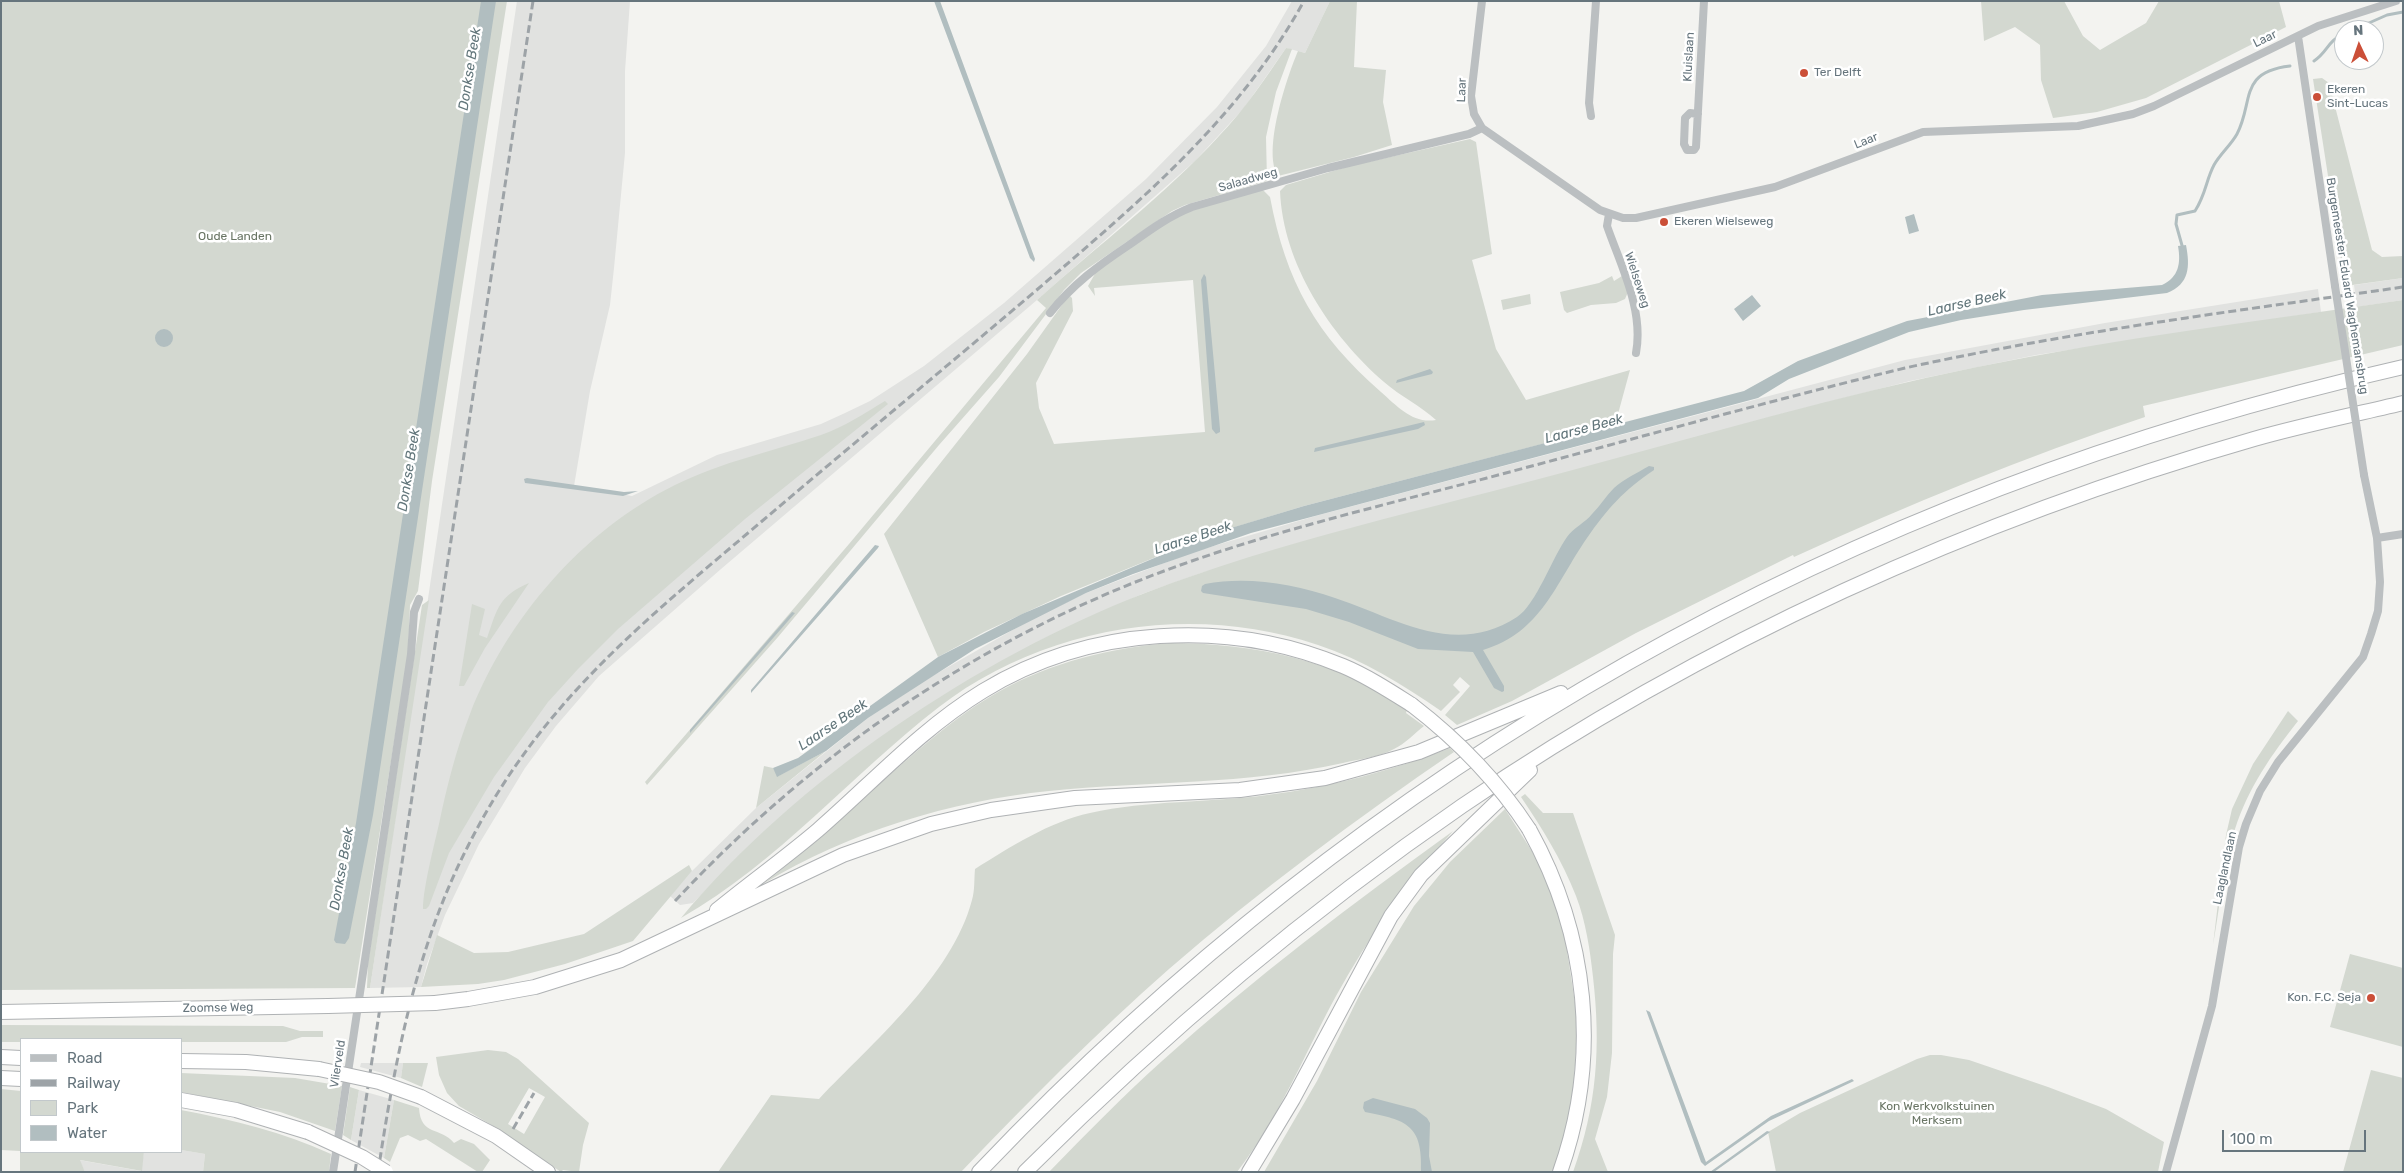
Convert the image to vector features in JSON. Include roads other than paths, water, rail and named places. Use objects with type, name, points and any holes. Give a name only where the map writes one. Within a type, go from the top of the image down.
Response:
[{"type":"highway","points":[[979,1172],[1050,1098],[1120,1031],[1213,949],[1326,859],[1468,760],[1605,675],[1758,592],[1846,551],[1953,505],[2164,430],[2242,406],[2403,366]]},
{"type":"highway","points":[[1025,1172],[1147,1056],[1235,979],[1320,910],[1464,805],[1649,691],[1780,622],[1896,569],[1980,534],[2181,462],[2257,438],[2403,403]]},
{"type":"highway","points":[[706,919],[818,830],[941,720],[1004,679],[1062,655],[1106,643],[1150,637],[1206,635],[1240,638],[1282,646],[1342,665],[1412,705],[1475,759],[1504,793],[1529,829],[1542,852],[1560,895],[1574,944],[1583,998],[1585,1045],[1580,1097],[1572,1136],[1560,1172]]},
{"type":"highway","points":[[706,919],[754,899],[844,855],[931,824],[991,810],[1074,798],[1240,790],[1325,778],[1419,752],[1605,675]]},
{"type":"highway","points":[[1249,1172],[1293,1099],[1391,916],[1421,875],[1554,748]]},
{"type":"highway","name":"Zoomse Weg","points":[[1,1012],[435,1003],[502,994],[564,979],[621,960],[706,919]]},
{"type":"highway","points":[[1,1057],[20,1058]]},
{"type":"highway","points":[[182,1061],[246,1062],[319,1069],[378,1082],[421,1097],[496,1136],[548,1172]]},
{"type":"highway","points":[[1,1078],[20,1080]]},
{"type":"highway","points":[[182,1100],[244,1112],[308,1132],[362,1157],[386,1172]]},
{"type":"street","name":"Laar","points":[[1482,1],[1471,96],[1474,114],[1482,128],[1493,138],[1600,210],[1623,218],[1636,218],[1748,195],[1806,177],[1923,132],[2044,129],[2078,126],[2115,119],[2154,106],[2298,36],[2358,12],[2396,1]]},
{"type":"street","points":[[1591,116],[1589,103],[1596,1]]},
{"type":"street","name":"Kluislaan","points":[[1698,114],[1704,1]]},
{"type":"street","name":"Burgemeester Eduard Waghemansbrug","points":[[2298,36],[2364,475],[2377,538]]},
{"type":"street","name":"Salaadweg","points":[[1050,313],[1065,294],[1086,275],[1175,214],[1192,207],[1328,168],[1468,134],[1482,128]]},
{"type":"street","name":"Wielseweg","points":[[1609,214],[1607,226],[1638,322],[1636,353]]},
{"type":"street","points":[[2377,538],[2403,534]]},
{"type":"street","name":"Laaglandlaan","points":[[2166,1172],[2212,1006],[2239,847],[2246,824],[2260,791],[2278,762],[2363,657],[2378,610],[2380,582],[2377,538]]},
{"type":"street","name":"Vlierveld","points":[[332,1172],[411,654],[414,612],[420,599]]},
{"type":"water","points":[[481,1],[496,1],[373,815],[349,938],[345,944],[336,943],[334,940],[356,823]]},
{"type":"water","points":[[934,1],[940,1],[1035,259],[1034,262],[1030,258]]},
{"type":"water","points":[[1914,214],[1919,231],[1909,234],[1905,217]]},
{"type":"water","points":[[2186,245],[2187,274],[2180,285],[2167,293],[2024,310],[1961,320],[1909,332],[1789,379],[1758,398],[1251,533],[1133,574],[1086,593],[975,649],[868,718],[826,751],[777,777],[773,768],[798,758],[938,657],[1022,614],[1211,534],[1304,506],[1744,391],[1798,361],[1907,321],[2042,295],[2162,285],[2172,278],[2178,269],[2178,246]]},
{"type":"water","points":[[1204,274],[1206,277],[1220,429],[1220,432],[1216,434],[1212,429],[1201,280]]},
{"type":"water","points":[[1752,295],[1761,306],[1743,321],[1734,309]]},
{"type":"water","points":[[164,329],[170,332],[173,338],[170,344],[164,347],[158,344],[155,338],[158,332]]},
{"type":"water","points":[[1430,369],[1433,372],[1432,374],[1396,383],[1397,380]]},
{"type":"water","points":[[1424,422],[1425,425],[1418,429],[1314,452],[1315,448]]},
{"type":"water","points":[[1649,466],[1654,467],[1654,470],[1625,493],[1602,518],[1587,538],[1556,589],[1533,619],[1520,631],[1503,642],[1483,650],[1504,686],[1504,691],[1502,692],[1494,688],[1473,652],[1418,649],[1349,622],[1306,609],[1203,593],[1201,591],[1202,586],[1205,584],[1221,582],[1254,581],[1287,585],[1335,598],[1403,624],[1425,630],[1448,634],[1471,634],[1494,629],[1517,617],[1524,611],[1570,534],[1589,517],[1614,488]]},
{"type":"water","points":[[524,479],[624,492],[638,491],[623,496],[525,483]]},
{"type":"water","points":[[875,545],[879,546],[878,548],[751,693],[751,690]]},
{"type":"water","points":[[792,612],[795,613],[690,733],[690,730]]},
{"type":"water","points":[[1646,1010],[1650,1012],[1706,1162],[1771,1116],[1852,1079],[1854,1081],[1769,1121],[1705,1166],[1701,1162]]},
{"type":"water","points":[[1373,1098],[1415,1109],[1427,1118],[1430,1123],[1429,1156],[1432,1172],[1421,1172],[1419,1144],[1410,1127],[1392,1118],[1365,1112],[1363,1108],[1364,1102]]},
{"type":"water","points":[[1767,1131],[1770,1132],[1714,1172],[1710,1172]]},
{"type":"waterway","name":"Laarse Beek","points":[[2376,20],[2387,15],[2403,12]]},
{"type":"waterway","name":"Laarse Beek","points":[[2314,61],[2319,58],[2334,40]]},
{"type":"waterway","name":"Laarse Beek","points":[[2183,249],[2176,224],[2177,215],[2195,211],[2214,165],[2237,134],[2250,90],[2262,75],[2273,69],[2290,66]]},
{"type":"railway","points":[[355,1172],[533,1]]},
{"type":"railway","points":[[378,1172],[400,1046],[421,964],[434,924],[468,846],[496,795],[527,750],[561,707],[597,668],[675,595],[1039,288],[1150,191],[1218,121],[1249,84],[1278,44],[1304,1]]},
{"type":"railway","points":[[675,901],[724,851],[776,803],[830,758],[886,717],[945,678],[1005,643],[1068,611],[1176,567],[1309,525],[1905,368],[2091,333],[2403,287]]},
{"type":"railway","points":[[513,1129],[534,1093]]},
{"type":"place","name":"Ter Delft","points":[[1804,73]]},
{"type":"place","name":"Ekeren Sint-Lucas","points":[[2317,97]]},
{"type":"place","name":"Ekeren Wielseweg","points":[[1664,222]]},
{"type":"place","name":"Kon. F.C. Seja","points":[[2371,998]]},
{"type":"water label","name":"Donkse Beek","points":[[470,69]]},
{"type":"water label","name":"Donkse Beek","points":[[409,470]]},
{"type":"water label","name":"Donkse Beek","points":[[342,869]]},
{"type":"park label","name":"Oude Landen","points":[[235,237]]},
{"type":"park label","name":"Kon Werkvolkstuinen Merksem","points":[[1937,1114]]}]
